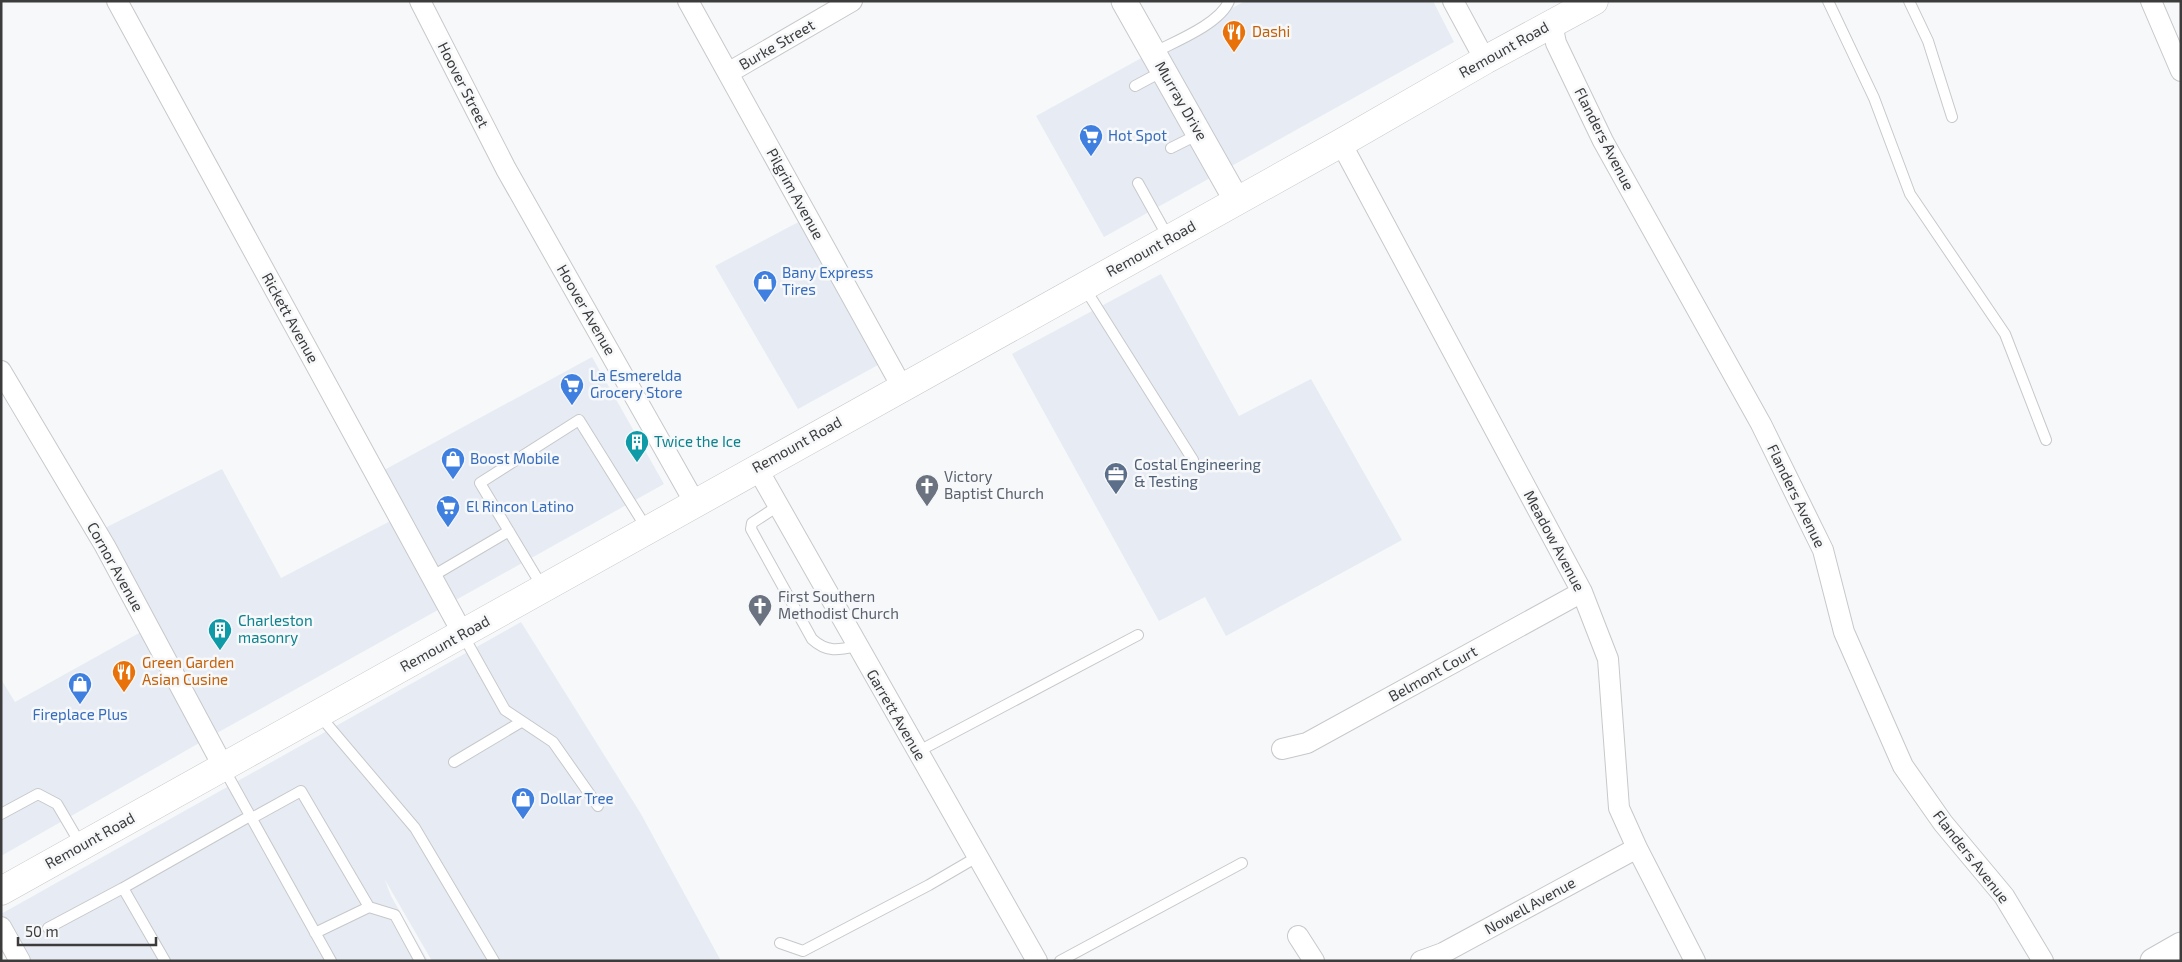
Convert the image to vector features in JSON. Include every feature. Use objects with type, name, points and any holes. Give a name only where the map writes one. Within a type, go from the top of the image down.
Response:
[{"type":"main road","name":"Remount Road","points":[[1,890],[223,766],[319,715],[757,468],[1341,143],[1485,60],[1594,1]]},
{"type":"street","name":"Rickett Avenue","points":[[117,1],[462,634]]},
{"type":"street","name":"Hoover Street","points":[[420,1],[506,170]]},
{"type":"street","name":"Pilgrim Avenue","points":[[688,1],[902,387]]},
{"type":"street","name":"Burke Street","points":[[728,73],[852,1]]},
{"type":"street","name":"Murray Drive","points":[[1124,1],[1237,201]]},
{"type":"street","points":[[1452,1],[1485,60]]},
{"type":"street","points":[[2151,1],[2181,71]]},
{"type":"street","name":"Flanders Avenue","points":[[1552,24],[1556,43],[1603,141],[1761,424],[1823,550],[1844,632],[1903,766],[1943,823],[2004,896],[2043,961]]},
{"type":"street","name":"Meadow Avenue","points":[[1341,143],[1582,592],[1608,659],[1619,808],[1637,848],[1695,961]]},
{"type":"street","name":"Hoover Avenue","points":[[506,170],[695,503]]},
{"type":"street","name":"Cornor Avenue","points":[[1,371],[105,546],[223,766]]},
{"type":"street","name":"Garrett Avenue","points":[[757,468],[1037,961]]},
{"type":"street","name":"Belmont Court","points":[[1282,749],[1307,743],[1582,592]]},
{"type":"street","name":"Nowell Avenue","points":[[1421,961],[1443,953],[1637,848]]},
{"type":"street","points":[[1,927],[20,961]]},
{"type":"street","points":[[1298,936],[1314,961]]},
{"type":"street","points":[[2155,960],[2181,945]]},
{"type":"lane","points":[[1135,86],[1158,62],[1220,14],[1228,1]]},
{"type":"lane","points":[[1828,1],[1874,98],[1910,194],[2005,334],[2046,440]]},
{"type":"lane","points":[[1909,1],[1928,41],[1952,117]]},
{"type":"lane","points":[[1171,148],[1199,134]]},
{"type":"lane","points":[[1138,183],[1169,238]]},
{"type":"lane","points":[[1084,286],[1193,460]]},
{"type":"lane","points":[[543,589],[480,483],[579,420],[648,530]]},
{"type":"lane","points":[[778,506],[752,523],[751,529],[812,639],[828,650],[839,650],[857,646]]},
{"type":"lane","points":[[431,577],[509,531]]},
{"type":"lane","points":[[462,634],[505,710],[553,742],[598,806]]},
{"type":"lane","points":[[917,752],[1138,635]]},
{"type":"lane","points":[[319,715],[416,828],[494,961]]},
{"type":"lane","points":[[454,762],[521,722]]},
{"type":"lane","points":[[223,766],[331,961]]},
{"type":"lane","points":[[48,928],[302,791],[369,907]]},
{"type":"lane","points":[[1,814],[38,794],[57,804],[82,846]]},
{"type":"lane","points":[[780,943],[803,951],[929,885],[977,857]]},
{"type":"lane","points":[[1060,961],[1242,863]]},
{"type":"lane","points":[[124,888],[165,961]]},
{"type":"lane","points":[[315,932],[369,907],[395,915],[420,961]]},
{"type":"shaded area","points":[[1245,1],[1433,1],[1454,42],[1104,237],[1036,116]]},
{"type":"shaded area","points":[[808,217],[887,360],[798,409],[715,266]]},
{"type":"shaded area","points":[[1161,274],[1239,416],[1311,379],[1402,540],[1226,636],[1205,597],[1159,621],[1012,354]]},
{"type":"shaded area","points":[[592,357],[664,484],[208,738],[1,856],[1,679],[15,702],[148,628],[97,532],[222,469],[281,578],[398,517],[375,475]]},
{"type":"shaded area","points":[[521,622],[641,814],[721,961],[432,961],[385,880],[391,896],[428,961],[20,961],[1,927],[1,914]]},
{"type":"place","name":"Dashi","points":[[1234,53]]},
{"type":"place","name":"Hot Spot","points":[[1091,157]]},
{"type":"place","name":"Bany Express Tires","points":[[765,303]]},
{"type":"place","name":"La Esmerelda Grocery Store","points":[[572,406]]},
{"type":"place","name":"Twice the Ice","points":[[637,463]]},
{"type":"place","name":"Boost Mobile","points":[[453,480]]},
{"type":"place","name":"Costal Engineering & Testing","points":[[1116,495]]},
{"type":"place","name":"Victory Baptist Church","points":[[927,507]]},
{"type":"place","name":"El Rincon Latino","points":[[448,528]]},
{"type":"place","name":"First Southern Methodist Church","points":[[760,627]]},
{"type":"place","name":"Charleston masonry","points":[[220,651]]},
{"type":"place","name":"Green Garden Asian Cusine","points":[[124,693]]},
{"type":"place","name":"Fireplace Plus","points":[[80,705]]},
{"type":"place","name":"Dollar Tree","points":[[523,820]]}]
